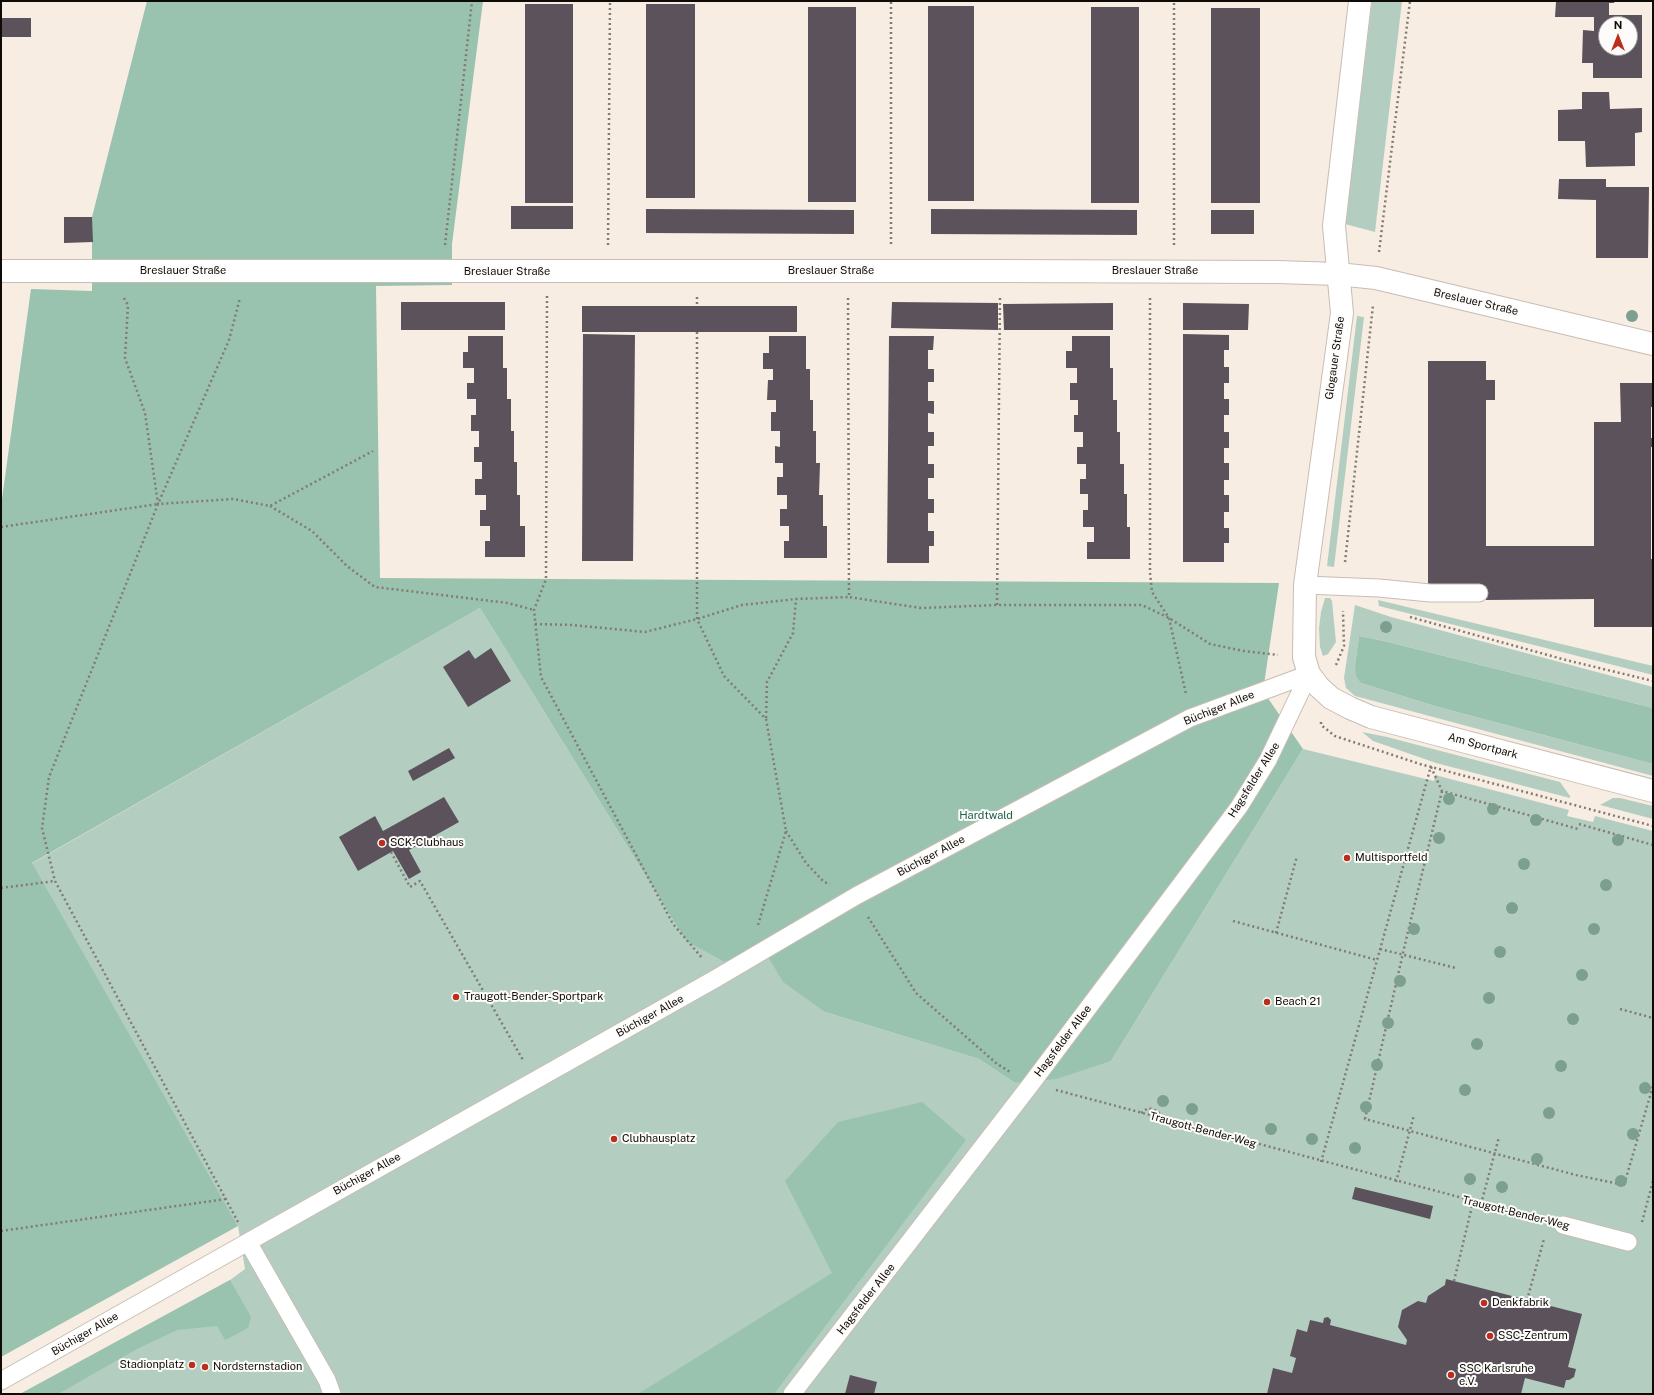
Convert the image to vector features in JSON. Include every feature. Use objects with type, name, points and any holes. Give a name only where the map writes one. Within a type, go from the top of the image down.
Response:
[{"type":"street","name":"Glogauer Straße","points":[[1311,673],[1305,585],[1342,313],[1334,226],[1360,1]]},
{"type":"street","name":"Breslauer Straße","points":[[1,271],[1174,271],[1338,274],[1376,278],[1653,344]]},
{"type":"street","name":"Am Sportpark","points":[[1311,673],[1331,698],[1371,717],[1653,791]]},
{"type":"lane","points":[[1305,585],[1379,588],[1430,594],[1479,594]]},
{"type":"lane","name":"Büchiger Allee","points":[[1,1381],[715,980],[856,896],[1190,718],[1311,673]]},
{"type":"lane","name":"Hagsfelder Allee","points":[[792,1394],[1031,1084],[1239,807],[1275,748],[1311,673]]},
{"type":"lane","name":"Traugott-Bender-Weg","points":[[1556,1223],[1628,1242]]},
{"type":"lane","points":[[248,1242],[327,1380],[332,1394]]},
{"type":"path","points":[[444,272],[445,245],[472,1]]},
{"type":"path","points":[[608,272],[610,1]]},
{"type":"path","points":[[891,1],[891,271]]},
{"type":"path","points":[[1174,1],[1174,271]]},
{"type":"path","points":[[535,624],[645,632],[742,605],[796,599],[849,597],[921,608],[997,605],[1142,605],[1170,618],[1210,644],[1244,651],[1311,673],[1336,666],[1344,646],[1343,586],[1376,278],[1410,1]]},
{"type":"path","points":[[111,270],[128,305],[125,358],[145,413],[158,504]]},
{"type":"path","points":[[248,271],[229,340],[158,504],[49,777],[42,828],[55,881],[226,1198],[248,1242]]},
{"type":"path","points":[[848,271],[849,597]]},
{"type":"path","points":[[997,605],[1000,271]]},
{"type":"path","points":[[1150,271],[1150,573],[1152,592],[1170,618],[1190,718]]},
{"type":"path","points":[[547,272],[546,579],[534,610],[541,677],[673,924],[708,965],[715,980]]},
{"type":"path","points":[[697,332],[697,618],[724,676],[766,719]]},
{"type":"path","points":[[270,506],[373,451]]},
{"type":"path","points":[[1,527],[158,504],[233,499],[270,506],[312,531],[347,566],[375,587],[508,603],[534,610]]},
{"type":"path","points":[[796,599],[793,633],[767,682],[766,719],[786,831],[806,863],[824,882],[856,896]]},
{"type":"path","points":[[1406,616],[1566,660],[1653,681]]},
{"type":"path","points":[[1311,673],[1321,725],[1336,736],[1431,766],[1653,826]]},
{"type":"path","points":[[1431,766],[1442,791],[1402,954],[1364,1119],[1576,1175],[1624,1185],[1653,1086]]},
{"type":"path","points":[[1321,1162],[1431,766]]},
{"type":"path","points":[[1442,791],[1578,829]]},
{"type":"path","points":[[1579,824],[1653,845]]},
{"type":"path","points":[[748,960],[786,831]]},
{"type":"path","points":[[391,852],[410,887],[420,881],[535,1080]]},
{"type":"path","points":[[1276,933],[1297,856]]},
{"type":"path","points":[[1,888],[55,881]]},
{"type":"path","name":"Traugott-Bender-Weg","points":[[856,896],[916,993],[996,1063],[1031,1084],[1396,1182],[1556,1223]]},
{"type":"path","points":[[1233,921],[1377,960]]},
{"type":"path","points":[[1380,949],[1456,968]]},
{"type":"path","points":[[1620,1009],[1653,1018]]},
{"type":"path","points":[[1140,1113],[1148,1108],[1158,1111],[1162,1119]]},
{"type":"path","points":[[1396,1182],[1414,1115]]},
{"type":"path","points":[[1481,1204],[1499,1137]]},
{"type":"path","points":[[1642,1223],[1653,1181]]},
{"type":"path","points":[[1,1231],[226,1198]]},
{"type":"path","points":[[1454,1281],[1473,1202]]},
{"type":"path","points":[[1527,1300],[1556,1223]]},
{"type":"green space","name":"Hardtwald","points":[[147,1],[483,1],[452,244],[452,285],[376,286],[380,578],[1279,583],[1263,691],[1303,749],[1111,1061],[1056,1079],[1015,1083],[979,1059],[825,1012],[783,982],[764,950],[725,962],[686,941],[480,608],[32,863],[238,1226],[1,1357],[1,506],[31,289],[92,291],[92,217]]},
{"type":"green space","points":[[1372,1],[1402,1],[1375,232],[1345,224]]},
{"type":"green space","points":[[1357,316],[1364,317],[1334,567],[1327,566]]},
{"type":"green space","points":[[1325,598],[1330,598],[1332,601],[1336,642],[1328,654],[1323,656],[1320,647],[1319,628]]},
{"type":"green space","points":[[1378,600],[1653,666],[1653,675],[1379,606]]},
{"type":"green space","points":[[1355,605],[1391,617],[1653,687],[1653,708],[1359,636],[1355,665],[1361,683],[1438,707],[1653,764],[1653,776],[1355,696],[1346,688],[1344,678]]},
{"type":"green space","name":"Traugott-Bender-Sportpark","points":[[480,608],[686,941],[765,950],[825,1012],[979,1059],[1015,1083],[1111,1061],[1303,749],[1434,781],[1435,775],[1569,810],[1567,816],[1593,822],[1595,816],[1653,831],[1653,1394],[20,1394],[230,1280],[245,1269],[238,1226],[31,864]]},
{"type":"green space","points":[[1359,636],[1653,708],[1653,764],[1438,707],[1361,683],[1356,676],[1355,665]]},
{"type":"green space","points":[[1362,732],[1387,737],[1560,782],[1570,798],[1436,763],[1373,741]]},
{"type":"green space","points":[[1613,798],[1620,798],[1653,806],[1653,819],[1600,805]]},
{"type":"green space","points":[[922,1102],[966,1140],[774,1394],[638,1394],[832,1273],[785,1181],[838,1122]]},
{"type":"green space","points":[[230,1280],[251,1317],[248,1328],[225,1340],[217,1326],[177,1330],[137,1349],[58,1394],[20,1394]]},
{"type":"building","points":[[1615,1],[1614,3],[1609,3],[1609,15],[1642,15],[1642,78],[1593,78],[1593,63],[1582,63],[1583,30],[1594,31],[1594,17],[1555,17],[1556,2]]},
{"type":"building","points":[[525,4],[573,4],[573,203],[525,203]]},
{"type":"building","points":[[646,4],[695,4],[695,198],[646,198]]},
{"type":"building","points":[[928,6],[974,6],[974,201],[928,201]]},
{"type":"building","points":[[808,7],[856,7],[856,202],[808,202]]},
{"type":"building","points":[[1091,7],[1139,7],[1139,203],[1091,203]]},
{"type":"building","points":[[1211,8],[1260,8],[1260,203],[1211,203]]},
{"type":"building","points":[[1,18],[31,18],[31,37],[1,37]]},
{"type":"building","points":[[1582,92],[1609,92],[1610,109],[1642,108],[1642,132],[1635,133],[1635,166],[1586,167],[1585,141],[1558,141],[1558,110],[1582,109]]},
{"type":"building","points":[[1559,179],[1606,179],[1606,187],[1649,187],[1648,258],[1596,258],[1596,200],[1558,199]]},
{"type":"building","points":[[511,206],[573,206],[573,229],[511,229]]},
{"type":"building","points":[[646,209],[854,210],[854,234],[646,233]]},
{"type":"building","points":[[931,209],[1137,210],[1137,235],[931,234]]},
{"type":"building","points":[[1211,210],[1254,210],[1254,234],[1211,234]]},
{"type":"building","points":[[64,217],[92,217],[93,242],[64,243]]},
{"type":"building","points":[[401,302],[505,302],[505,330],[401,330]]},
{"type":"building","points":[[892,302],[998,303],[998,330],[891,328]]},
{"type":"building","points":[[1113,303],[1113,330],[1004,330],[1003,304]]},
{"type":"building","points":[[1183,303],[1249,304],[1248,330],[1183,330]]},
{"type":"building","points":[[582,306],[797,306],[797,332],[582,332]]},
{"type":"building","points":[[583,334],[635,335],[633,561],[582,561]]},
{"type":"building","points":[[1183,334],[1229,335],[1229,350],[1224,350],[1224,367],[1229,367],[1229,383],[1224,383],[1224,399],[1229,399],[1229,415],[1224,415],[1224,432],[1229,432],[1229,448],[1224,448],[1224,463],[1229,463],[1229,480],[1224,480],[1224,495],[1229,495],[1229,512],[1224,512],[1224,528],[1229,528],[1229,543],[1224,543],[1224,562],[1183,562]]},
{"type":"building","points":[[468,336],[503,336],[503,368],[507,368],[507,399],[511,399],[511,431],[514,431],[514,462],[517,462],[517,495],[520,495],[520,526],[525,526],[525,557],[485,557],[485,541],[490,541],[490,526],[480,526],[480,510],[486,510],[486,495],[475,495],[475,479],[482,479],[482,462],[474,462],[474,447],[479,447],[479,431],[471,431],[471,415],[476,415],[476,399],[467,399],[467,383],[474,383],[474,368],[463,368],[463,352],[468,352]]},
{"type":"building","points":[[769,336],[806,336],[806,369],[810,369],[810,400],[813,400],[813,431],[816,431],[816,463],[820,463],[819,495],[823,495],[823,526],[827,526],[827,558],[784,558],[784,541],[789,541],[789,526],[780,526],[780,509],[787,509],[787,495],[777,495],[777,477],[783,477],[783,463],[775,463],[775,446],[780,447],[780,431],[771,431],[771,412],[776,412],[776,400],[767,400],[768,380],[773,380],[773,369],[763,369],[763,353],[769,353]]},
{"type":"building","points":[[889,336],[934,336],[933,350],[928,350],[928,369],[934,369],[934,382],[928,382],[928,401],[934,401],[934,414],[928,413],[928,432],[934,432],[934,446],[928,446],[928,464],[934,464],[934,478],[928,478],[928,499],[934,499],[934,513],[928,513],[928,531],[934,531],[934,546],[929,546],[929,563],[887,563]]},
{"type":"building","points":[[1072,336],[1110,336],[1110,368],[1113,368],[1113,400],[1117,400],[1117,432],[1120,432],[1120,464],[1124,464],[1124,494],[1127,494],[1127,527],[1130,527],[1130,559],[1087,559],[1087,542],[1094,542],[1094,527],[1083,527],[1083,510],[1088,510],[1088,494],[1080,494],[1080,479],[1086,479],[1086,464],[1077,464],[1077,447],[1083,447],[1083,432],[1074,432],[1074,415],[1078,415],[1078,400],[1070,400],[1070,383],[1077,383],[1077,368],[1066,368],[1066,351],[1072,351]]},
{"type":"building","points":[[1428,361],[1486,361],[1486,380],[1495,380],[1495,400],[1486,400],[1486,546],[1594,546],[1594,422],[1621,422],[1620,383],[1653,383],[1653,407],[1651,407],[1651,438],[1653,438],[1653,447],[1651,447],[1651,559],[1653,559],[1652,627],[1594,627],[1594,599],[1486,600],[1486,586],[1428,586]]},
{"type":"building","points":[[491,648],[511,681],[468,707],[443,667],[469,650],[475,659]]},
{"type":"building","points":[[449,748],[455,758],[413,781],[408,771]]},
{"type":"building","name":"SCK-Clubhaus","points":[[444,797],[459,822],[409,850],[421,872],[409,879],[393,851],[358,871],[339,837],[375,816],[383,831]]},
{"type":"building","points":[[1355,1187],[1433,1206],[1430,1219],[1352,1199]]},
{"type":"building","name":"SSC-Zentrum","points":[[1446,1279],[1582,1314],[1568,1367],[1576,1369],[1574,1377],[1566,1380],[1564,1388],[1525,1378],[1521,1394],[1267,1394],[1273,1368],[1292,1373],[1296,1358],[1290,1356],[1297,1329],[1307,1332],[1310,1320],[1323,1323],[1324,1318],[1328,1317],[1331,1320],[1330,1325],[1406,1345],[1407,1340],[1398,1327],[1402,1310],[1418,1301],[1426,1303],[1428,1296],[1445,1285]]},
{"type":"building","points":[[850,1375],[877,1382],[874,1394],[845,1394]]},
{"type":"place","name":"SCK-Clubhaus","points":[[382,843]]},
{"type":"place","name":"Multisportfeld","points":[[1347,858]]},
{"type":"place","name":"Traugott-Bender-Sportpark","points":[[456,997]]},
{"type":"place","name":"Beach 21","points":[[1267,1002]]},
{"type":"place","name":"Clubhausplatz","points":[[614,1139]]},
{"type":"place","name":"Denkfabrik","points":[[1484,1303]]},
{"type":"place","name":"SSC-Zentrum","points":[[1490,1336]]},
{"type":"place","name":"Stadionplatz","points":[[192,1365]]},
{"type":"place","name":"Nordsternstadion","points":[[205,1367]]},
{"type":"place","name":"SSC Karlsruhe e.V.","points":[[1451,1375]]}]
